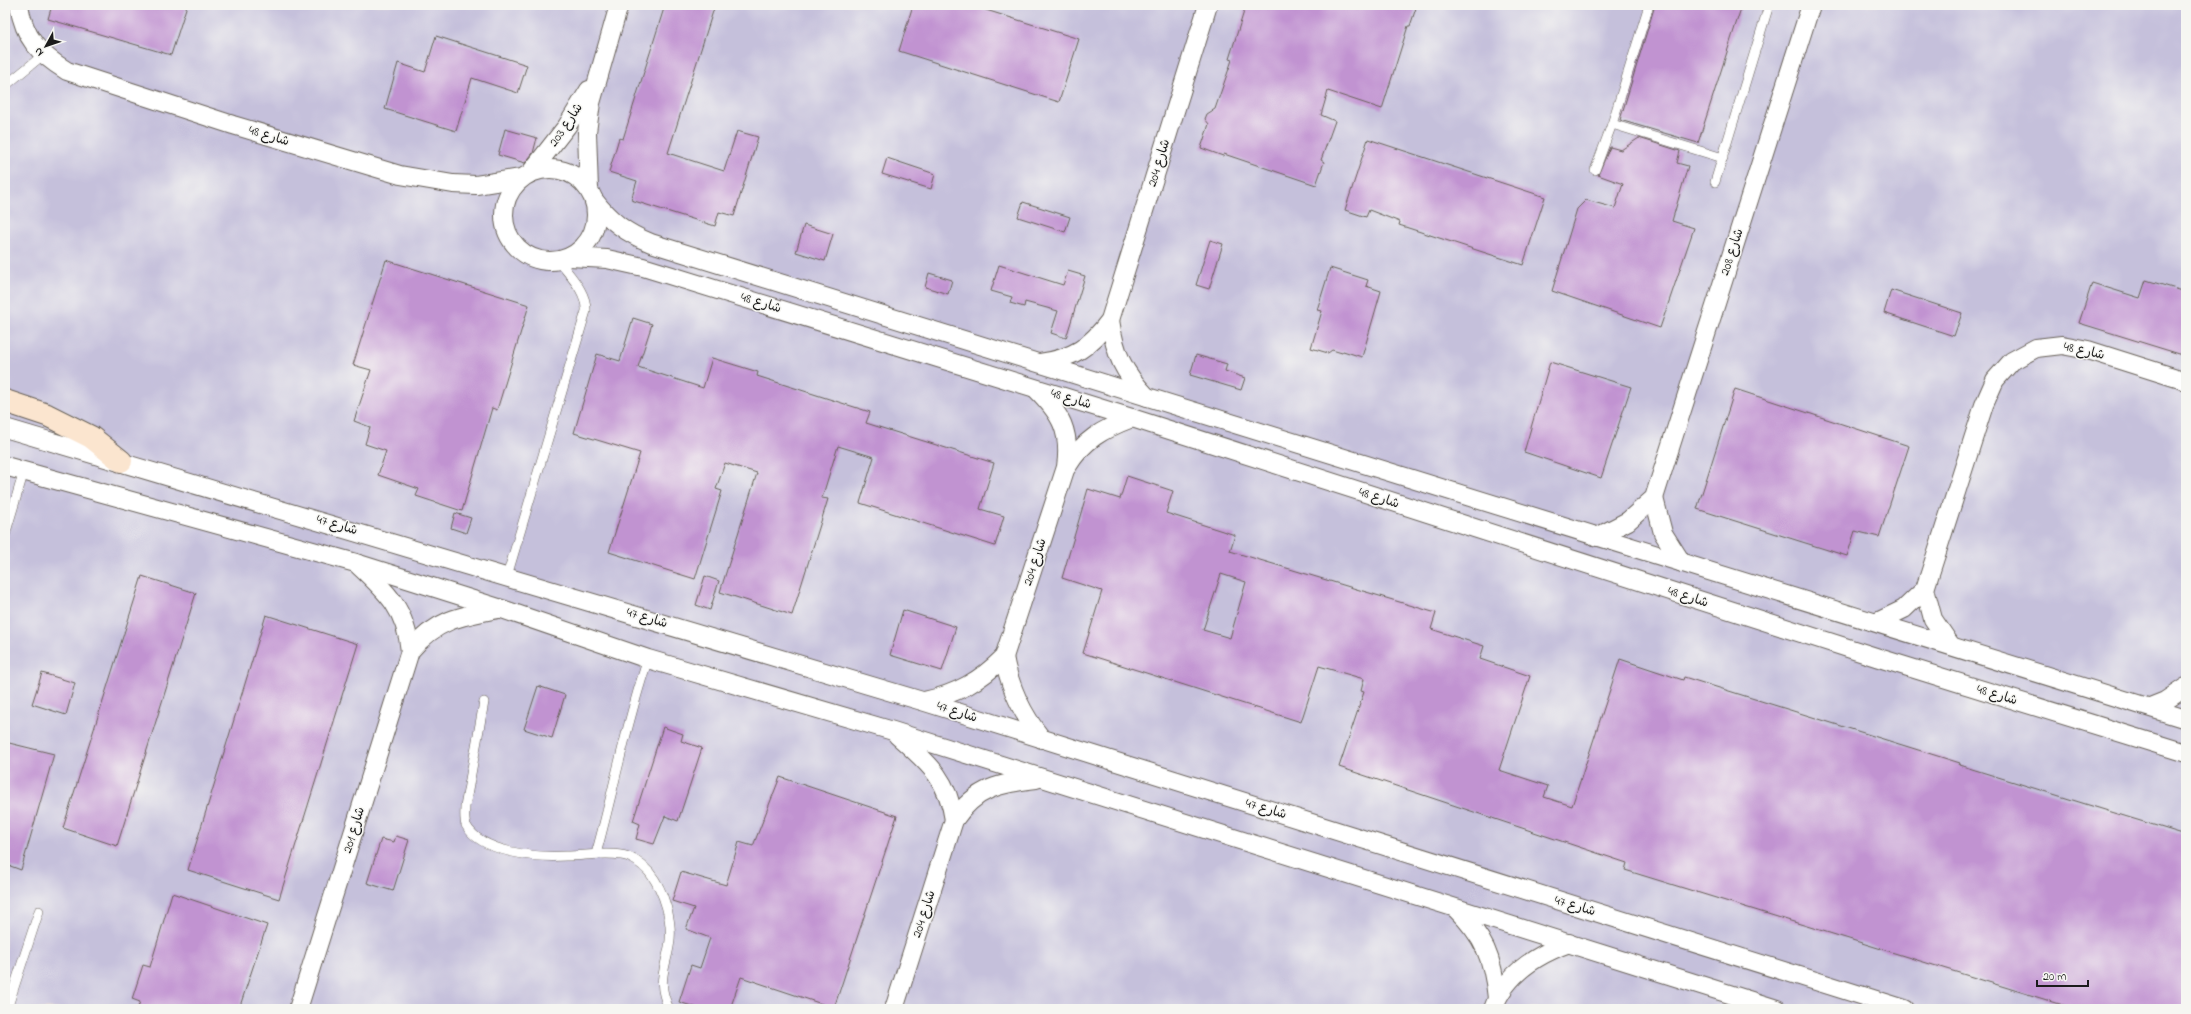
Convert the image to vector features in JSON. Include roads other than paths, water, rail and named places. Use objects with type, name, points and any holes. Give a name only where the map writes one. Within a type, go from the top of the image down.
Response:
[{"type":"street","name":"شارع 48","points":[[19,5],[21,20],[31,41],[43,54],[67,71],[234,125],[400,176],[454,184],[476,184],[526,175]]},
{"type":"street","name":"شارع 203","points":[[592,195],[587,132],[597,75],[618,5]]},
{"type":"street","name":"شارع 204","points":[[1038,363],[1059,360],[1080,351],[1097,338],[1110,320],[1208,5]]},
{"type":"street","name":"شارع 208","points":[[1654,498],[1811,5]]},
{"type":"street","name":"شارع 203","points":[[526,175],[567,126],[597,75]]},
{"type":"street","points":[[541,169],[563,170],[582,182],[592,195],[596,223],[593,234],[579,252],[564,259],[548,261],[527,255],[510,239],[506,229],[504,207],[513,186],[526,175],[541,169]]},
{"type":"street","name":"شارع 48","points":[[592,195],[618,227],[651,243],[1597,538],[1950,644],[2186,719]]},
{"type":"street","name":"شارع 48","points":[[564,259],[606,259],[643,266],[1132,418],[1879,658],[2186,753]]},
{"type":"street","name":"شارع 204","points":[[1110,320],[1113,342],[1120,363],[1132,382],[1148,398]]},
{"type":"street","name":"شارع 48","points":[[1877,622],[1904,609],[1925,589],[1984,405],[1994,380],[2012,361],[2036,348],[2062,345],[2088,350],[2186,381]]},
{"type":"street","name":"شارع 204","points":[[922,701],[946,696],[967,687],[987,674],[1004,658],[1066,467],[1068,450],[1064,427],[1060,416],[1035,388]]},
{"type":"street","points":[[5,401],[47,415],[91,437],[121,461]]},
{"type":"street","name":"شارع 204","points":[[1066,467],[1086,442],[1099,432],[1132,418]]},
{"type":"street","name":"شارع 47","points":[[5,428],[121,461],[922,701],[1905,1009]]},
{"type":"street","points":[[5,466],[356,563],[502,609],[648,659],[1042,778],[1777,1009]]},
{"type":"street","points":[[1597,538],[1628,521],[1654,498],[1663,533],[1682,563]]},
{"type":"street","name":"شارع 201","points":[[356,563],[396,604],[404,618],[410,651]]},
{"type":"street","points":[[1925,589],[1933,619],[1950,644]]},
{"type":"street","name":"شارع 201","points":[[298,1009],[410,651],[430,631],[449,620],[502,609]]},
{"type":"street","points":[[1004,658],[1011,687],[1021,710],[1042,739]]},
{"type":"street","points":[[2150,707],[2165,701],[2186,687]]},
{"type":"street","name":"شارع 204","points":[[893,732],[936,772],[946,786],[952,802],[954,820]]},
{"type":"street","name":"شارع 204","points":[[894,1009],[954,820],[972,798],[983,791],[996,786],[1042,778]]},
{"type":"street","points":[[1454,908],[1473,926],[1486,948],[1495,972],[1495,1003]]},
{"type":"street","points":[[1495,1003],[1510,979],[1527,963],[1547,951],[1568,944]]},
{"type":"lane","points":[[1595,170],[1612,124],[1649,5]]},
{"type":"lane","points":[[1715,182],[1769,5]]},
{"type":"lane","points":[[5,86],[43,54]]},
{"type":"lane","points":[[1612,124],[1723,158]]},
{"type":"lane","points":[[507,576],[586,311],[586,303],[564,259]]},
{"type":"lane","points":[[5,536],[24,471]]},
{"type":"lane","points":[[596,854],[611,801],[633,703],[648,659]]},
{"type":"lane","points":[[484,702],[465,807],[466,823],[475,837],[486,844],[502,849],[544,856],[596,854],[622,855],[635,860],[648,872],[658,885],[668,912],[670,946],[663,967],[662,984],[669,1009]]},
{"type":"lane","points":[[7,1009],[39,911]]}]
